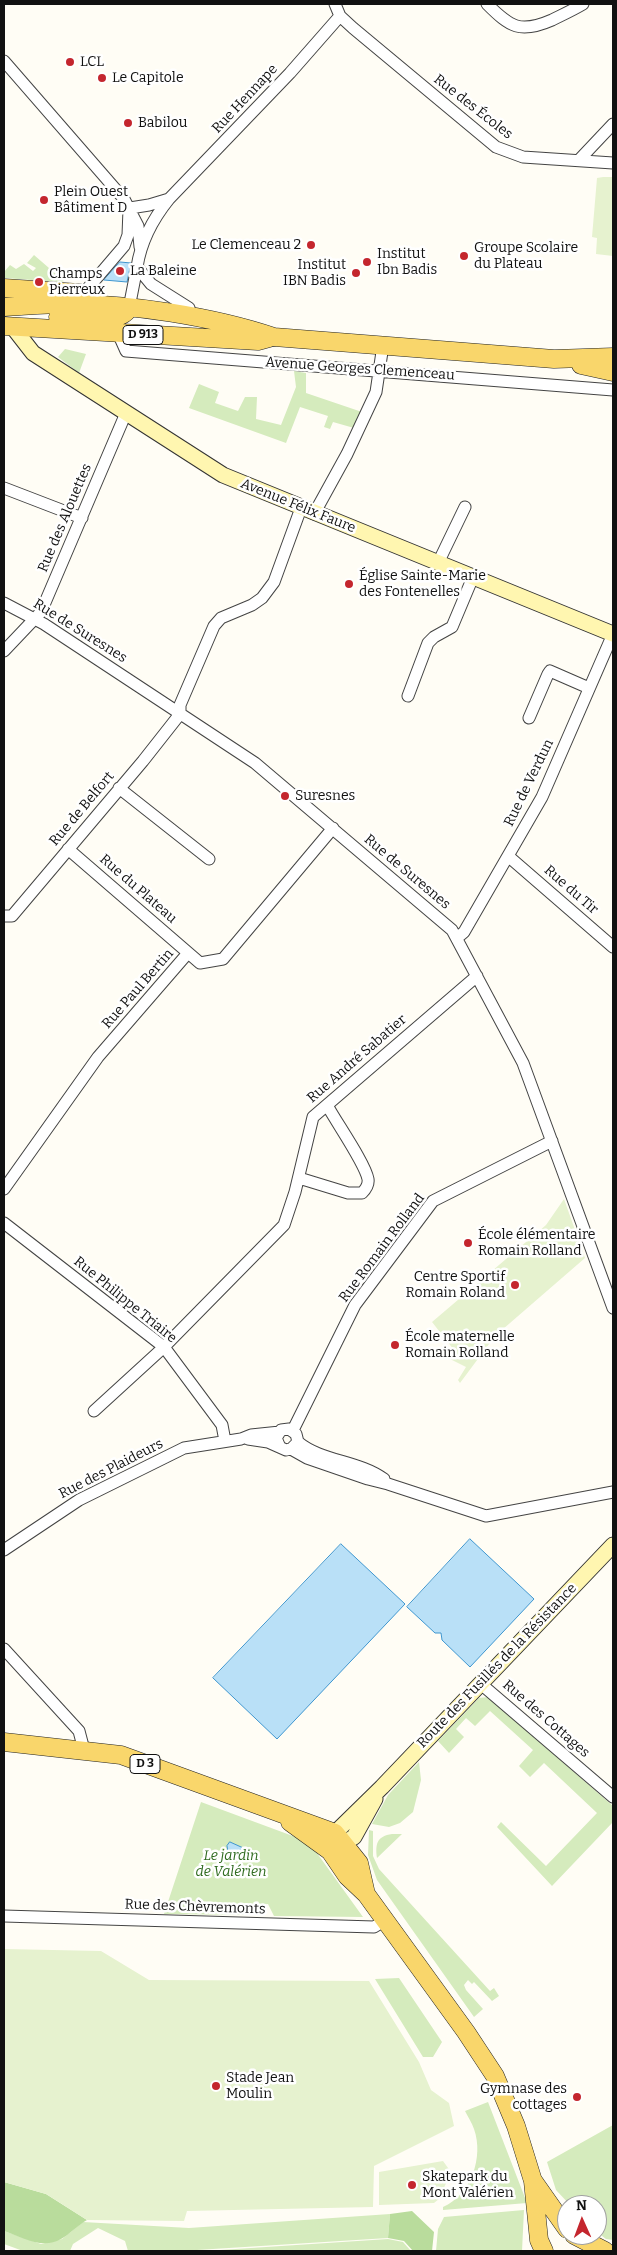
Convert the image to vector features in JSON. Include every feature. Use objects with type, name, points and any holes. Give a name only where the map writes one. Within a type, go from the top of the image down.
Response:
[{"type":"main road","name":"Avenue Georges Clemenceau","points":[[7,288],[83,294],[252,329],[274,337],[554,359],[613,357]]},
{"type":"main road","name":"D 913","points":[[4,306],[7,288]]},
{"type":"main road","name":"Avenue Georges Clemenceau","points":[[4,306],[130,304],[189,308],[205,320]]},
{"type":"main road","points":[[4,306],[8,326],[25,320],[44,317],[118,318],[130,304]]},
{"type":"main road","name":"Avenue Georges Clemenceau","points":[[8,326],[258,342],[274,337]]},
{"type":"main road","name":"Avenue Georges Clemenceau","points":[[554,359],[613,372]]},
{"type":"main road","name":"D 3","points":[[4,1742],[121,1755],[280,1814],[336,1843],[347,1876],[366,1894],[444,2001],[494,2076],[516,2126],[533,2181],[538,2248]]},
{"type":"main road","name":"D 3","points":[[533,2181],[557,2216]]},
{"type":"main road","points":[[538,2248],[554,2232],[557,2232]]},
{"type":"main road","points":[[593,2245],[605,2251]]},
{"type":"street","points":[[335,4],[340,16]]},
{"type":"street","points":[[487,4],[504,18],[523,28],[539,26],[583,4]]},
{"type":"street","name":"Rue des Écoles","points":[[340,16],[496,147],[523,157],[613,163]]},
{"type":"street","name":"Rue Hennape","points":[[130,304],[140,249],[154,219],[169,199],[290,73],[340,16]]},
{"type":"street","points":[[4,61],[130,208],[138,226],[140,249]]},
{"type":"street","points":[[578,160],[613,124]]},
{"type":"street","points":[[130,208],[169,199]]},
{"type":"street","points":[[83,294],[124,246],[128,235],[130,208]]},
{"type":"street","points":[[137,267],[151,284],[189,308]]},
{"type":"street","name":"Avenue Félix Faure","points":[[8,326],[33,352],[126,414],[223,475],[613,634]]},
{"type":"street","name":"Avenue Georges Clemenceau","points":[[118,333],[126,352],[611,389]]},
{"type":"street","points":[[180,714],[180,705],[208,635],[222,618],[252,605],[268,591],[308,511],[347,454],[376,392],[381,371],[383,345]]},
{"type":"street","name":"Rue des Alouettes","points":[[4,651],[41,612],[126,414]]},
{"type":"street","points":[[4,488],[82,518]]},
{"type":"street","points":[[438,564],[465,507]]},
{"type":"street","points":[[408,696],[428,643],[434,636],[452,627],[472,577]]},
{"type":"street","name":"Rue de Suresnes","points":[[4,602],[36,619],[255,763],[452,930],[523,1063],[613,1308]]},
{"type":"street","name":"Rue de Verdun","points":[[457,938],[464,932],[542,797],[613,634]]},
{"type":"street","points":[[529,718],[550,671],[589,688]]},
{"type":"street","name":"Rue de Belfort","points":[[4,916],[12,916],[143,761],[180,714]]},
{"type":"street","points":[[119,788],[209,859]]},
{"type":"street","name":"Rue Paul Bertin","points":[[4,1189],[98,1057],[188,953],[200,963],[223,959],[333,828]]},
{"type":"street","name":"Rue du Plateau","points":[[68,849],[188,953]]},
{"type":"street","name":"Rue du Tir","points":[[508,856],[613,947]]},
{"type":"street","name":"Rue André Sabatier","points":[[94,1411],[164,1347],[280,1230],[286,1220],[313,1117],[477,976]]},
{"type":"street","points":[[298,1178],[355,1194],[362,1194],[367,1188],[368,1180],[363,1167],[327,1105]]},
{"type":"street","name":"Rue Romain Rolland","points":[[293,1430],[355,1305],[432,1201],[552,1141]]},
{"type":"street","name":"Rue Philippe Triaire","points":[[4,1223],[164,1347],[222,1426],[225,1441]]},
{"type":"street","points":[[284,1429],[293,1430],[298,1437],[294,1446],[286,1450],[278,1445],[276,1438],[280,1432],[284,1429]]},
{"type":"street","name":"Rue des Plaideurs","points":[[4,1550],[79,1500],[184,1448],[241,1439],[251,1435],[280,1432]]},
{"type":"street","name":"Rue des Plaideurs","points":[[241,1439],[278,1445]]},
{"type":"street","points":[[294,1446],[308,1458],[489,1517],[613,1492]]},
{"type":"street","name":"Route des Fusillés de la Résistance","points":[[336,1843],[354,1838],[382,1787],[613,1545]]},
{"type":"street","points":[[4,1649],[79,1732],[84,1750]]},
{"type":"street","name":"Rue des Cottages","points":[[481,1684],[613,1796]]},
{"type":"street","name":"Rue des Chèvremonts","points":[[4,1916],[367,1926],[374,1926],[384,1921]]},
{"type":"green space","points":[[613,177],[613,256],[596,254],[597,238],[592,237],[597,178]]},
{"type":"green space","points":[[34,255],[64,281],[4,278],[4,272],[10,265],[16,269],[24,264],[33,271],[36,268],[27,263]]},
{"type":"green space","points":[[65,349],[86,354],[79,373],[58,357]]},
{"type":"green space","points":[[294,371],[306,373],[306,393],[362,412],[354,428],[333,422],[330,429],[324,427],[328,416],[300,407],[286,443],[189,408],[199,384],[219,392],[215,403],[238,411],[245,397],[257,397],[256,419],[281,425],[296,387]]},
{"type":"green space","name":"Centre Sportif Romain Roland","points":[[564,1199],[585,1258],[495,1336],[460,1383],[458,1380],[466,1367],[450,1359],[454,1350],[432,1322],[546,1225]]},
{"type":"green space","points":[[488,1697],[613,1806],[613,1822],[552,1886],[497,1827],[501,1822],[546,1866],[597,1813],[544,1763],[530,1777],[519,1766],[533,1750],[490,1711],[475,1726],[466,1718],[456,1729],[464,1737],[449,1753],[438,1741],[479,1698]]},
{"type":"green space","points":[[419,1762],[421,1780],[413,1812],[400,1823],[389,1827],[372,1824],[388,1795]]},
{"type":"green space","name":"Le jardin de Valérien","points":[[201,1802],[309,1842],[363,1917],[274,1916],[268,1904],[258,1905],[251,1915],[164,1914]]},
{"type":"green space","points":[[369,1830],[373,1831],[373,1856],[379,1869],[490,1991],[494,1988],[499,1996],[492,2001],[474,1982],[472,1984],[468,1980],[464,1985],[466,1990],[483,2009],[474,2017],[377,1880],[368,1855]]},
{"type":"green space","points":[[392,1834],[402,1834],[377,1858],[376,1849],[378,1842],[383,1837]]},
{"type":"green space","name":"Stade Jean Moulin","points":[[4,1949],[101,1951],[149,1980],[369,1981],[419,2062],[431,2090],[449,2103],[454,2126],[374,2166],[373,2207],[187,2211],[184,2221],[87,2220],[46,2194],[4,2182]]},
{"type":"green space","points":[[399,1978],[442,2042],[433,2057],[423,2057],[375,1979]]},
{"type":"green space","points":[[488,2102],[527,2203],[443,2210],[443,2207],[461,2194],[473,2174],[476,2163],[477,2140],[465,2111]]},
{"type":"green space","points":[[613,2125],[613,2240],[607,2239],[607,2195],[561,2195],[556,2190],[547,2162]]},
{"type":"green space","name":"Skatepark du Mont Valérien","points":[[443,2161],[451,2172],[439,2199],[434,2203],[379,2205],[379,2172]]},
{"type":"green space","points":[[4,2182],[46,2194],[87,2220],[61,2239],[47,2243],[39,2243],[4,2231]]},
{"type":"green space","points":[[524,2210],[522,2251],[436,2251],[438,2229],[444,2217]]},
{"type":"green space","points":[[412,2211],[434,2232],[432,2251],[413,2251],[404,2241],[388,2238],[390,2214]]},
{"type":"green space","points":[[390,2214],[388,2238],[181,2251],[128,2251],[125,2241],[98,2228],[73,2244],[70,2251],[23,2251],[4,2244],[4,2231],[41,2244],[62,2239],[83,2222],[189,2228]]},
{"type":"green space","points":[[388,2239],[403,2242],[411,2251],[205,2251]]},
{"type":"water","name":"La Baleine","points":[[120,262],[131,263],[127,282],[104,280]]},
{"type":"water","points":[[470,1539],[534,1599],[470,1667],[442,1640],[441,1633],[435,1633],[407,1607]]},
{"type":"water","points":[[341,1544],[405,1604],[277,1739],[213,1678]]},
{"type":"water","points":[[230,1842],[250,1851],[248,1857],[237,1860],[228,1852],[227,1846]]},
{"type":"place","name":"LCL","points":[[70,62]]},
{"type":"place","name":"Le Capitole","points":[[102,78]]},
{"type":"place","name":"Babilou","points":[[128,123]]},
{"type":"place","name":"Plein Ouest Bâtiment D","points":[[44,200]]},
{"type":"place","name":"Le Clemenceau 2","points":[[311,245]]},
{"type":"place","name":"Groupe Scolaire du Plateau","points":[[464,256]]},
{"type":"place","name":"Institut Ibn Badis","points":[[367,262]]},
{"type":"place","name":"La Baleine","points":[[120,271]]},
{"type":"place","name":"Institut IBN Badis","points":[[356,273]]},
{"type":"place","name":"Champs Pierreux","points":[[39,282]]},
{"type":"place","name":"Église Sainte-Marie des Fontenelles","points":[[349,584]]},
{"type":"place","name":"Suresnes","points":[[285,796]]},
{"type":"place","name":"École élémentaire Romain Rolland","points":[[468,1243]]},
{"type":"place","name":"Centre Sportif Romain Roland","points":[[515,1285]]},
{"type":"place","name":"École maternelle Romain Rolland","points":[[395,1345]]},
{"type":"place","name":"Stade Jean Moulin","points":[[216,2086]]},
{"type":"place","name":"Gymnase des cottages","points":[[577,2097]]},
{"type":"place","name":"Skatepark du Mont Valérien","points":[[412,2185]]}]
